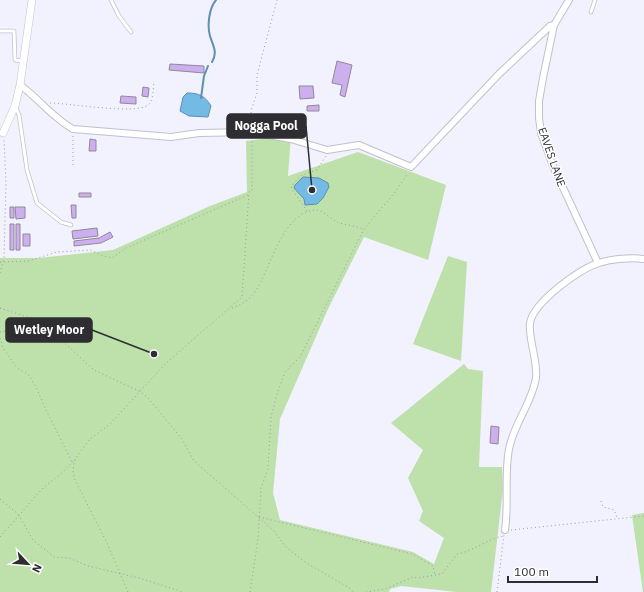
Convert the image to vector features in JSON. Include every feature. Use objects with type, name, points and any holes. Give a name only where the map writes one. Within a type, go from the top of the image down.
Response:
[{"type":"street","points":[[2,134],[15,106],[20,85],[32,0]]},
{"type":"street","name":"EAVES LANE","points":[[569,0],[554,25],[540,101],[541,133],[559,181],[598,263]]},
{"type":"street","points":[[20,85],[42,102],[61,122],[73,129],[171,137],[198,134],[252,132],[291,139],[327,150],[359,145],[411,167],[499,74],[550,26],[554,25]]},
{"type":"street","points":[[505,533],[507,518],[506,474],[509,448],[515,427],[533,392],[536,376],[530,324],[533,314],[542,303],[577,272],[598,263],[644,259]]},
{"type":"lane","points":[[111,0],[131,32]]},
{"type":"lane","points":[[590,12],[595,0]]},
{"type":"lane","points":[[0,31],[14,31],[15,60],[23,61]]},
{"type":"lane","points":[[15,106],[19,115],[27,170],[37,205],[62,222],[72,225]]},
{"type":"path","points":[[0,262],[28,261],[57,252],[91,250],[112,258],[126,248],[249,195],[249,192],[252,191],[251,111],[257,93],[258,75],[277,0]]},
{"type":"path","points":[[42,102],[103,108],[139,108],[147,106],[152,100],[154,81]]},
{"type":"path","points":[[73,129],[73,165]]},
{"type":"path","points":[[0,273],[4,262],[6,184],[2,134]]},
{"type":"path","points":[[307,211],[291,188],[294,180],[301,175],[317,170],[325,158],[327,150]]},
{"type":"path","points":[[250,592],[258,539],[261,488],[268,469],[271,417],[285,372],[300,357],[364,229],[396,191],[411,167]]},
{"type":"path","points":[[0,537],[18,514],[75,459],[90,439],[110,424],[166,364],[231,309],[242,297],[249,195]]},
{"type":"path","points":[[231,309],[243,304],[254,292],[272,253],[293,222],[307,211],[318,210],[338,222],[364,229]]},
{"type":"path","points":[[0,308],[36,320],[61,338],[94,370],[141,392],[149,399],[182,439],[194,461],[259,517],[273,530],[291,551],[306,562],[351,589],[353,592]]},
{"type":"path","points":[[0,332],[21,329],[32,333],[61,338]]},
{"type":"path","points":[[0,338],[3,348],[10,358],[18,368],[28,374],[37,389],[72,462]]},
{"type":"path","points":[[75,459],[73,470],[74,478],[128,592]]},
{"type":"path","points":[[0,500],[18,514],[33,540],[54,557],[69,558],[88,566],[120,575],[139,578],[183,592]]},
{"type":"path","points":[[600,501],[603,507],[614,510],[618,520]]},
{"type":"path","points":[[366,592],[385,589],[413,577],[417,578],[442,574],[449,567],[451,560],[457,554],[466,552],[505,533],[644,516]]},
{"type":"path","points":[[259,517],[412,554],[432,566],[436,576]]},
{"type":"path","points":[[497,592],[505,533]]},
{"type":"green space","points":[[291,135],[288,176],[358,152],[446,185],[428,260],[364,237],[328,309],[280,419],[273,493],[280,520],[413,552],[434,564],[444,538],[419,521],[423,511],[408,478],[423,450],[391,423],[464,364],[468,369],[483,371],[479,467],[502,467],[503,489],[491,592],[457,592],[401,586],[390,589],[389,592],[0,592],[0,258],[39,258],[113,250],[210,206],[247,192],[246,141]]},
{"type":"green space","points":[[448,256],[467,262],[461,361],[413,344]]},
{"type":"green space","points":[[644,513],[644,592],[643,592],[632,515]]},
{"type":"water","points":[[187,93],[198,94],[204,97],[211,106],[208,117],[189,116],[180,111],[183,97]]},
{"type":"water","points":[[303,177],[319,178],[328,183],[329,187],[323,198],[317,204],[305,205],[304,199],[294,188]]},
{"type":"building","points":[[337,61],[352,65],[345,97],[340,95],[342,85],[332,83]]},
{"type":"building","points":[[170,64],[204,66],[204,73],[169,70]]},
{"type":"building","points":[[299,86],[313,86],[314,98],[300,99]]},
{"type":"building","points":[[143,87],[149,88],[148,97],[142,96]]},
{"type":"building","points":[[121,96],[136,97],[136,104],[120,103]]},
{"type":"building","points":[[319,105],[319,111],[307,111],[307,106]]},
{"type":"building","points":[[90,139],[96,140],[96,151],[89,151]]},
{"type":"building","points":[[79,193],[91,193],[91,197],[79,197]]},
{"type":"building","points":[[71,205],[76,205],[76,218],[72,218]]},
{"type":"building","points":[[10,207],[14,207],[14,218],[10,218]]},
{"type":"building","points":[[15,207],[25,207],[25,218],[16,219]]},
{"type":"building","points":[[10,224],[14,224],[14,250],[10,250]]},
{"type":"building","points":[[16,224],[20,224],[20,250],[16,250]]},
{"type":"building","points":[[97,228],[98,236],[73,239],[72,231]]},
{"type":"building","points":[[110,232],[113,237],[101,243],[74,246],[74,241],[99,238]]},
{"type":"building","points":[[23,234],[30,234],[30,246],[23,246]]},
{"type":"building","points":[[491,426],[499,427],[498,444],[490,443]]},
{"type":"waterway","points":[[212,62],[215,52],[209,32],[209,22],[210,12],[216,0]]},
{"type":"waterway","points":[[201,98],[204,76],[208,66]]},
{"type":"place","name":"Nogga Pool","points":[[312,190]]},
{"type":"place","name":"Wetley Moor","points":[[154,354]]}]
